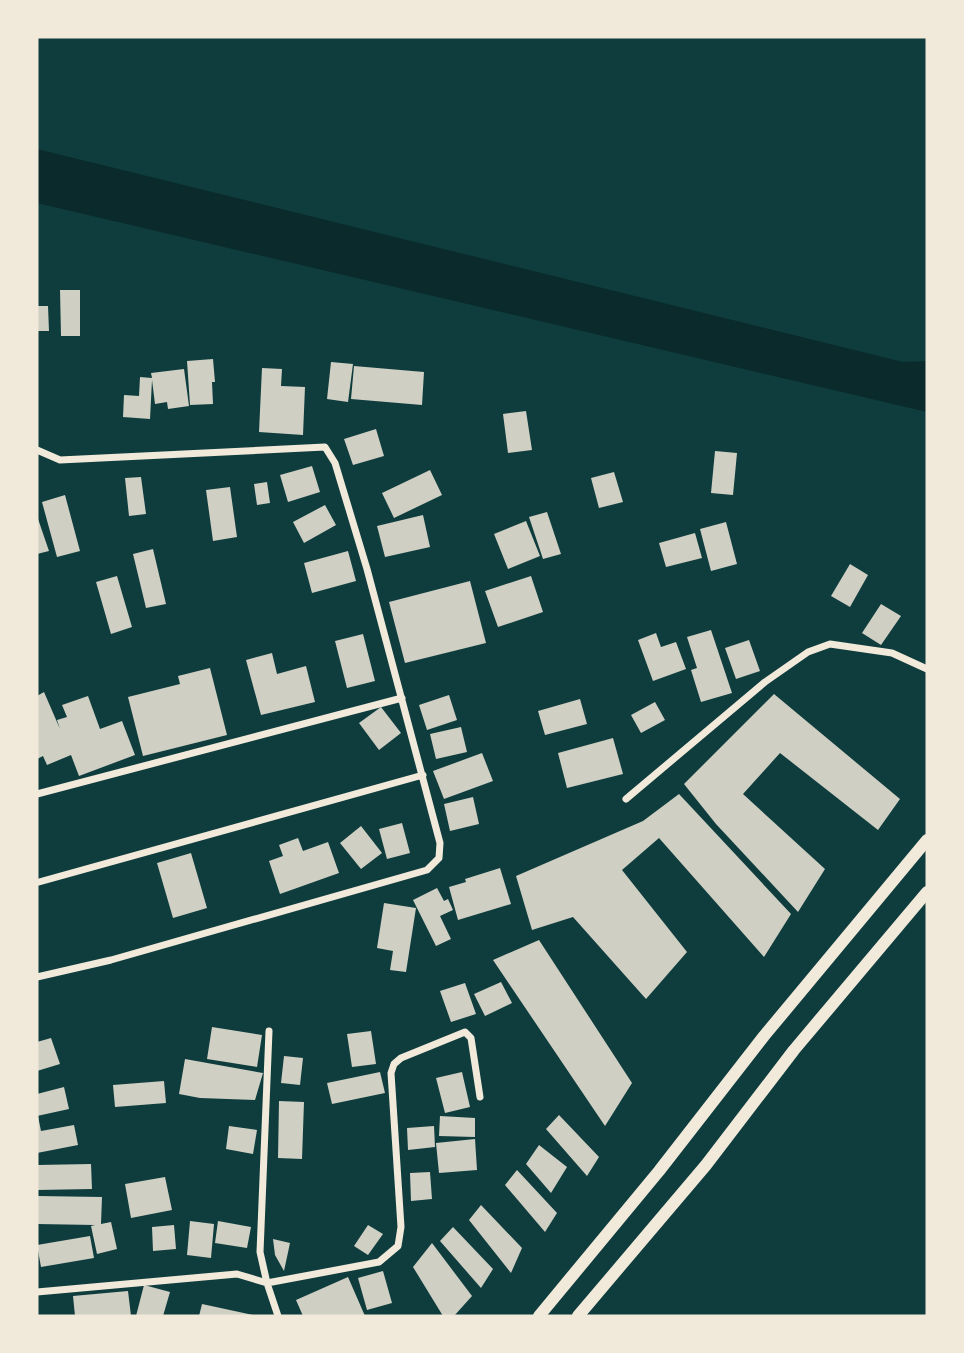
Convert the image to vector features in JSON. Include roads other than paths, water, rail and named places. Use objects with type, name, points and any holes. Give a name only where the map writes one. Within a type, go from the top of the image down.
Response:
[{"type":"street","points":[[37,450],[60,460],[325,447],[335,463],[440,843],[439,858],[427,870],[111,960],[37,978]]},
{"type":"street","points":[[626,799],[765,682],[808,652],[830,644],[892,653],[927,669]]},
{"type":"street","points":[[37,794],[402,698]]},
{"type":"street","points":[[38,882],[423,775]]},
{"type":"street","points":[[540,1316],[659,1171],[764,1036],[927,840]]},
{"type":"street","points":[[578,1316],[706,1165],[794,1050],[927,892]]},
{"type":"street","points":[[269,1031],[260,1252],[278,1316]]},
{"type":"street","points":[[37,1292],[237,1275],[267,1283],[379,1262],[398,1246],[401,1227],[391,1073],[394,1064],[465,1032],[471,1038],[480,1097]]},
{"type":"water","points":[[37,149],[903,362],[927,361],[927,412],[37,203]]}]
